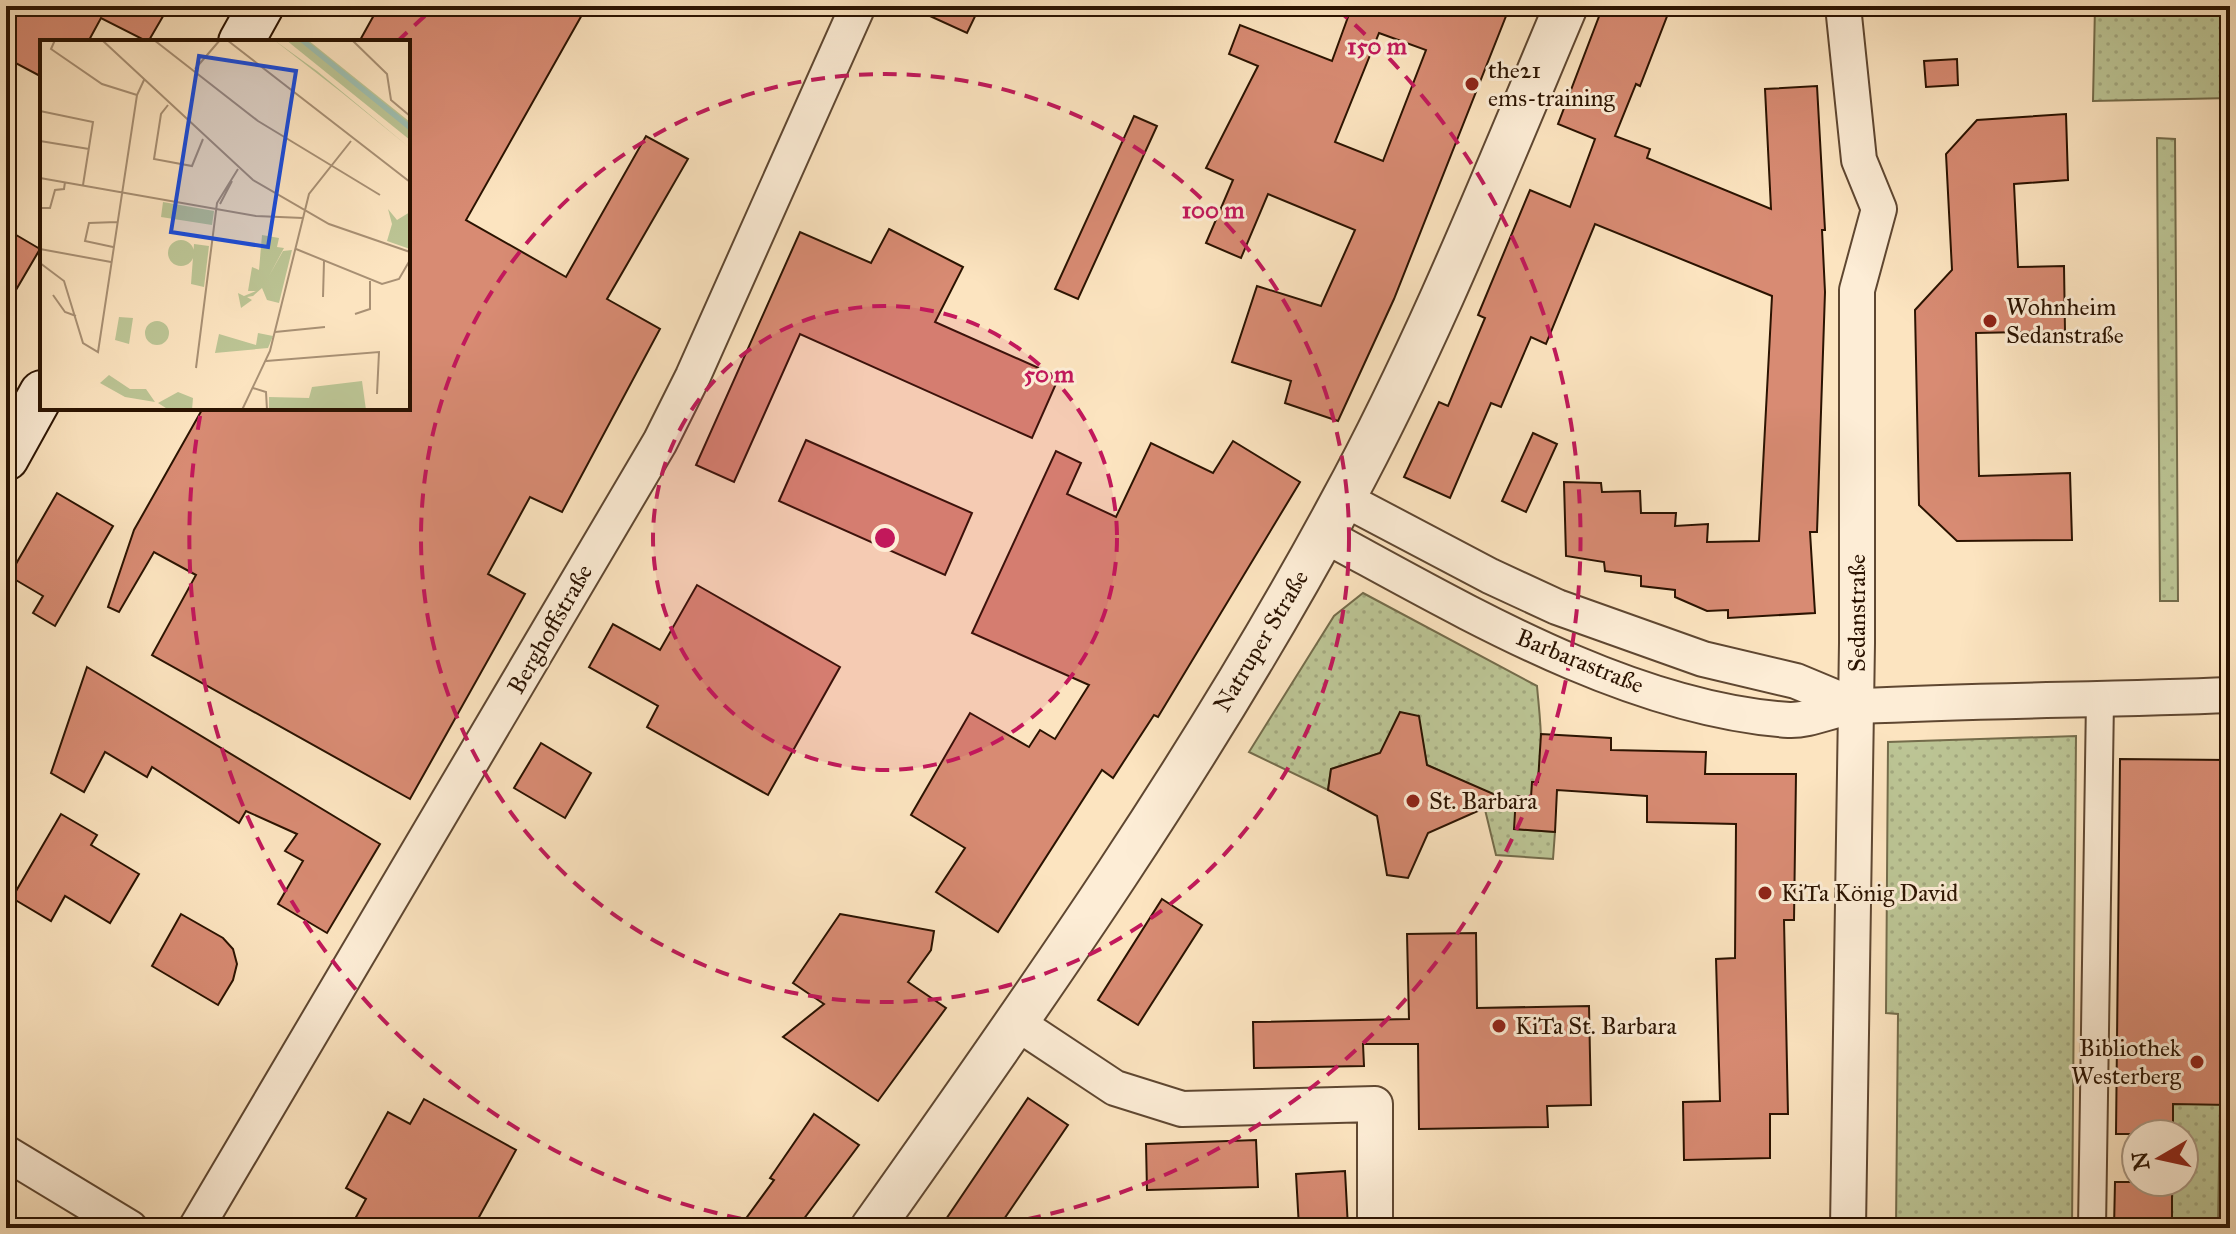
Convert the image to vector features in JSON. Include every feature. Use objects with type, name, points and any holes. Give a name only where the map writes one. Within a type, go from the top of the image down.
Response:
[{"type":"main road","points":[[242,40],[261,6]]},
{"type":"main road","points":[[6,458],[40,397]]},
{"type":"street","name":"Berghoffstraße","points":[[196,1228],[660,442],[693,376],[858,6]]},
{"type":"street","name":"Natruper Straße","points":[[872,1228],[1017,1023],[1181,772],[1324,535],[1436,317],[1566,6]]},
{"type":"street","name":"Sedanstraße","points":[[1843,6],[1859,160],[1879,209],[1857,290],[1856,706],[1848,1228]]},
{"type":"street","name":"Barbarastraße","points":[[1344,499],[1557,607],[1690,655],[1796,681],[1856,706]]},
{"type":"street","name":"Barbarastraße","points":[[1324,535],[1497,626],[1635,685],[1704,705],[1792,720],[1856,706],[2230,695]]},
{"type":"street","points":[[2092,1228],[2100,700]]},
{"type":"street","points":[[1017,1023],[1115,1088],[1182,1109],[1375,1104],[1375,1228]]},
{"type":"street","points":[[6,1153],[130,1228]]},
{"type":"green space","points":[[2095,6],[2230,6],[2230,98],[2093,101]]},
{"type":"green space","points":[[2157,138],[2175,139],[2178,601],[2160,601]]},
{"type":"green space","points":[[1363,593],[1537,686],[1541,742],[1539,770],[1531,797],[1516,797],[1515,829],[1555,832],[1553,859],[1496,855],[1480,789],[1427,765],[1418,716],[1380,753],[1331,769],[1328,790],[1249,752],[1334,616]]},
{"type":"green space","points":[[2076,736],[2072,1228],[1896,1228],[1898,1014],[1886,1013],[1888,742]]},
{"type":"green space","points":[[2173,1104],[2220,1104],[2218,1228],[2172,1228],[2172,1198],[2200,1198],[2200,1118],[2173,1118]]},
{"type":"green space","points":[[1752,1220],[1752,1228],[1470,1228],[1470,1222]]},
{"type":"building","points":[[16,6],[169,6],[149,40],[101,18],[89,40],[40,40],[40,76],[6,58],[6,24]]},
{"type":"building","points":[[379,6],[587,6],[466,220],[566,277],[646,136],[688,159],[607,299],[660,329],[562,512],[530,497],[488,574],[525,594],[410,799],[152,655],[196,575],[154,552],[119,612],[108,607],[134,530],[202,410],[410,410],[410,40],[360,40]]},
{"type":"building","points":[[908,6],[980,6],[967,33]]},
{"type":"building","points":[[1352,6],[1510,6],[1394,299],[1338,421],[1285,403],[1291,381],[1232,362],[1257,286],[1321,306],[1355,230],[1268,194],[1241,258],[1206,243],[1233,180],[1206,168],[1258,66],[1229,54],[1240,25],[1332,61]],"holes":[[[1379,33],[1426,50],[1383,161],[1335,142]]]},
{"type":"building","points":[[1603,6],[1671,6],[1640,86],[1636,84],[1615,136],[1650,149],[1647,158],[1771,209],[1765,89],[1817,86],[1825,230],[1822,230],[1825,292],[1817,532],[1810,532],[1815,613],[1728,618],[1728,610],[1707,611],[1675,597],[1675,590],[1641,586],[1641,576],[1605,571],[1604,562],[1566,556],[1564,482],[1601,483],[1602,492],[1640,491],[1641,513],[1676,513],[1675,526],[1708,524],[1707,542],[1759,541],[1772,296],[1595,224],[1546,344],[1531,337],[1501,407],[1491,403],[1450,498],[1404,477],[1439,402],[1448,406],[1485,318],[1478,315],[1530,190],[1570,207],[1595,139],[1558,124]]},
{"type":"building","points":[[1957,59],[1958,85],[1926,87],[1924,61]]},
{"type":"building","name":"Wohnheim Sedanstraße","points":[[2066,114],[2068,180],[2014,184],[2018,267],[2064,266],[2065,331],[1976,333],[1979,476],[2070,473],[2072,540],[1957,541],[1919,505],[1915,310],[1952,270],[1946,154],[1977,120]]},
{"type":"building","points":[[1134,116],[1157,126],[1078,299],[1055,289]]},
{"type":"building","points":[[6,229],[40,249],[6,307]]},
{"type":"building","points":[[889,229],[963,267],[935,322],[1059,377],[1032,438],[800,334],[734,482],[696,465],[800,232],[871,263]]},
{"type":"building","points":[[1533,433],[1557,444],[1526,512],[1502,501]]},
{"type":"building","points":[[806,440],[972,513],[945,575],[779,501]]},
{"type":"building","points":[[1233,441],[1300,482],[1158,717],[1154,715],[1113,778],[1102,770],[998,932],[936,892],[965,848],[911,815],[970,713],[1029,747],[1040,730],[1055,739],[1089,685],[972,633],[1056,451],[1081,463],[1067,494],[1116,517],[1151,443],[1213,473]]},
{"type":"building","points":[[57,493],[113,526],[55,626],[33,613],[43,596],[9,576]]},
{"type":"building","points":[[697,585],[840,667],[768,795],[647,727],[658,706],[589,667],[613,624],[660,650]]},
{"type":"building","points":[[87,667],[380,844],[327,933],[278,904],[303,861],[285,851],[297,834],[246,811],[239,823],[152,767],[147,777],[105,752],[84,792],[51,773]]},
{"type":"building","name":"St. Barbara","points":[[1400,712],[1419,716],[1427,765],[1505,799],[1428,833],[1408,878],[1387,875],[1377,816],[1328,790],[1331,769],[1380,753]]},
{"type":"building","points":[[1541,734],[1611,738],[1611,750],[1706,752],[1705,774],[1796,774],[1794,920],[1784,920],[1788,1114],[1770,1114],[1770,1158],[1684,1160],[1683,1102],[1720,1101],[1716,959],[1735,958],[1736,824],[1647,822],[1647,796],[1557,790],[1555,832],[1514,829],[1516,796],[1531,797],[1532,782],[1538,782]]},
{"type":"building","points":[[541,743],[591,773],[565,818],[514,788]]},
{"type":"building","points":[[2120,759],[2230,760],[2230,1105],[2173,1104],[2173,1118],[2120,1118],[2120,1134],[2116,1134]]},
{"type":"building","points":[[61,814],[97,835],[91,845],[139,874],[110,923],[65,896],[51,921],[12,898]]},
{"type":"building","points":[[1162,899],[1202,925],[1138,1025],[1098,1000]]},
{"type":"building","points":[[181,914],[223,938],[233,949],[237,964],[233,980],[218,1005],[152,966]]},
{"type":"building","points":[[840,914],[934,931],[931,950],[908,982],[946,1008],[878,1101],[783,1037],[824,1004],[793,983]]},
{"type":"building","name":"KiTa St. Barbara","points":[[1476,933],[1477,1008],[1589,1006],[1591,1105],[1547,1106],[1548,1127],[1419,1129],[1418,1044],[1363,1044],[1364,1066],[1254,1068],[1253,1022],[1409,1019],[1407,934]]},
{"type":"building","points":[[1028,1098],[1068,1125],[998,1228],[940,1228]]},
{"type":"building","points":[[424,1099],[516,1150],[473,1228],[350,1228],[366,1199],[346,1188],[388,1112],[410,1124]]},
{"type":"building","points":[[814,1114],[859,1145],[797,1228],[739,1228],[774,1180],[770,1178]]},
{"type":"building","points":[[1256,1140],[1258,1187],[1147,1190],[1146,1144]]},
{"type":"building","points":[[1345,1171],[1348,1228],[1299,1228],[1296,1174]]},
{"type":"building","points":[[2115,1182],[2120,1182],[2120,1198],[2172,1198],[2172,1228],[2114,1228]]},
{"type":"place","name":"the21 ems-training","points":[[1472,84]]},
{"type":"place","name":"Wohnheim Sedanstraße","points":[[1990,321]]},
{"type":"place","name":"St. Barbara","points":[[1413,801]]},
{"type":"place","name":"KiTa König David","points":[[1765,893]]},
{"type":"place","name":"KiTa St. Barbara","points":[[1499,1026]]},
{"type":"place","name":"Bibliothek Westerberg","points":[[2197,1062]]}]
